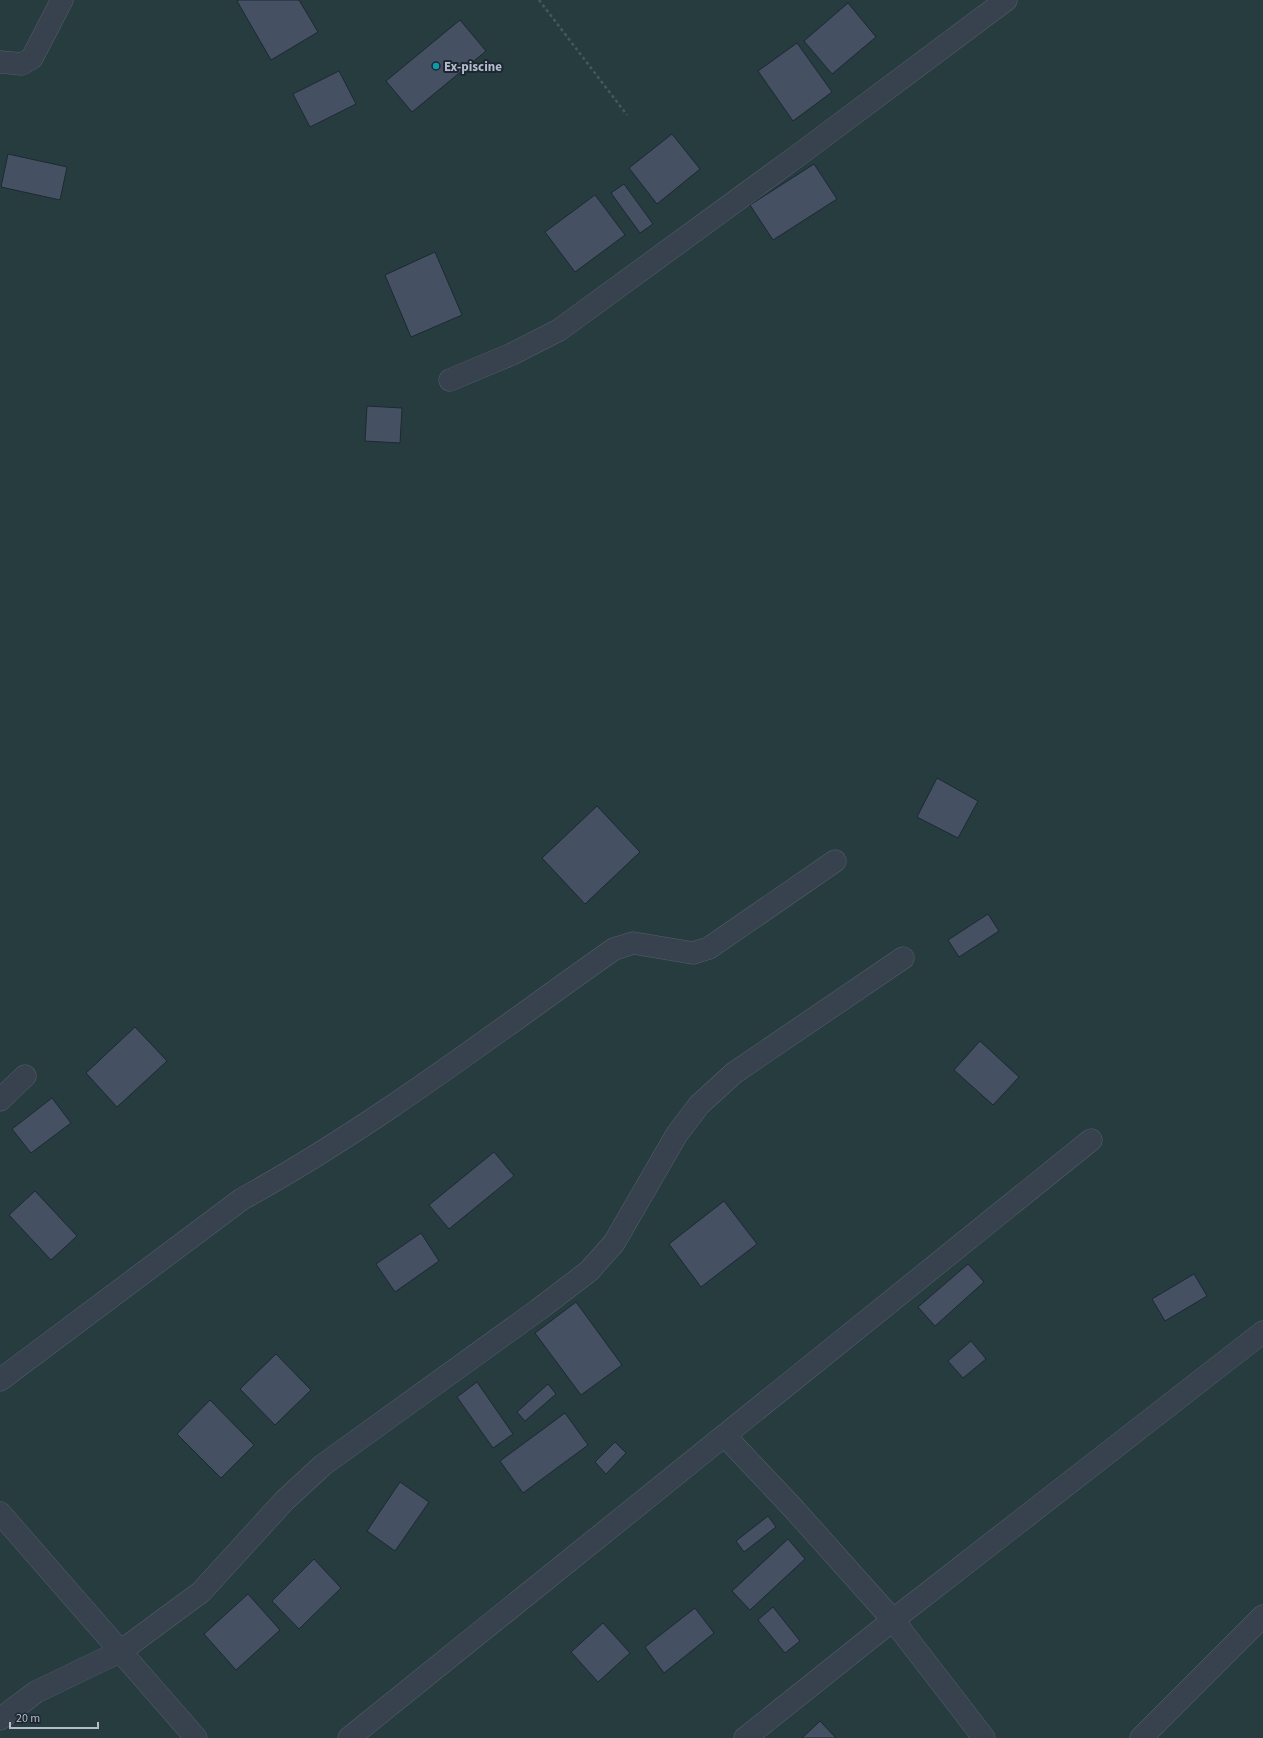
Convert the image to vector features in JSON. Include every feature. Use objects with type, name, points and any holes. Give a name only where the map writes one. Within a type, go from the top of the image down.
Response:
[{"type":"street","points":[[0,62],[22,64],[32,58],[62,0]]},
{"type":"street","points":[[450,380],[512,354],[559,330],[800,154],[1006,0]]},
{"type":"street","points":[[0,1380],[242,1199],[285,1175],[374,1119],[614,949],[633,943],[693,953],[709,948],[835,861]]},
{"type":"street","points":[[0,1719],[36,1692],[121,1651],[201,1592],[284,1501],[323,1465],[538,1310],[589,1270],[614,1243],[677,1134],[699,1105],[734,1073],[903,958]]},
{"type":"street","points":[[0,1100],[24,1076]]},
{"type":"street","points":[[349,1738],[1091,1140]]},
{"type":"street","points":[[746,1738],[893,1620],[1263,1332]]},
{"type":"street","points":[[725,1436],[792,1507],[893,1620],[984,1738]]},
{"type":"street","points":[[0,1513],[196,1738]]},
{"type":"street","points":[[1141,1738],[1263,1616]]},
{"type":"path","points":[[539,0],[627,115]]},
{"type":"green space","points":[[0,0],[1263,0],[1263,1738],[0,1738]]},
{"type":"building","points":[[299,0],[318,32],[271,60],[237,1]]},
{"type":"building","points":[[848,3],[876,37],[832,74],[804,41]]},
{"type":"building","name":"Ex-piscine","points":[[460,20],[486,51],[412,112],[386,81]]},
{"type":"building","points":[[797,43],[832,92],[793,121],[758,71]]},
{"type":"building","points":[[339,71],[356,104],[310,127],[293,94]]},
{"type":"building","points":[[672,134],[700,169],[657,204],[629,168]]},
{"type":"building","points":[[8,154],[67,167],[60,200],[1,187]]},
{"type":"building","points":[[814,164],[837,199],[773,240],[750,205]]},
{"type":"building","points":[[624,184],[653,224],[640,233],[611,193]]},
{"type":"building","points":[[595,195],[625,235],[575,272],[545,232]]},
{"type":"building","points":[[435,252],[462,315],[411,337],[385,275]]},
{"type":"building","points":[[367,406],[402,408],[400,443],[365,441]]},
{"type":"building","points":[[937,778],[978,801],[958,838],[917,817]]},
{"type":"building","points":[[597,806],[640,852],[585,904],[542,858]]},
{"type":"building","points":[[988,914],[999,931],[959,957],[948,940]]},
{"type":"building","points":[[135,1027],[167,1061],[117,1107],[86,1073]]},
{"type":"building","points":[[980,1041],[1019,1077],[993,1105],[954,1070]]},
{"type":"building","points":[[52,1098],[71,1123],[31,1153],[12,1129]]},
{"type":"building","points":[[494,1152],[514,1176],[449,1229],[429,1205]]},
{"type":"building","points":[[35,1191],[77,1236],[51,1260],[9,1215]]},
{"type":"building","points":[[724,1201],[757,1244],[701,1287],[669,1244]]},
{"type":"building","points":[[421,1233],[439,1261],[395,1292],[376,1264]]},
{"type":"building","points":[[968,1264],[984,1282],[935,1326],[918,1307]]},
{"type":"building","points":[[1194,1274],[1207,1296],[1165,1321],[1152,1299]]},
{"type":"building","points":[[576,1302],[622,1365],[581,1395],[535,1333]]},
{"type":"building","points":[[971,1341],[986,1359],[963,1378],[948,1361]]},
{"type":"building","points":[[276,1354],[311,1390],[275,1425],[240,1389]]},
{"type":"building","points":[[477,1382],[513,1434],[493,1448],[457,1397]]},
{"type":"building","points":[[548,1384],[556,1394],[525,1421],[517,1412]]},
{"type":"building","points":[[210,1400],[254,1445],[221,1478],[177,1434]]},
{"type":"building","points":[[565,1413],[588,1445],[523,1493],[500,1461]]},
{"type":"building","points":[[615,1442],[626,1453],[606,1474],[595,1462]]},
{"type":"building","points":[[400,1482],[429,1502],[395,1551],[367,1531]]},
{"type":"building","points":[[768,1516],[776,1527],[744,1552],[736,1541]]},
{"type":"building","points":[[788,1539],[805,1559],[750,1610],[732,1591]]},
{"type":"building","points":[[314,1559],[341,1588],[299,1629],[272,1601]]},
{"type":"building","points":[[248,1594],[280,1630],[236,1670],[204,1634]]},
{"type":"building","points":[[773,1607],[800,1641],[785,1653],[758,1620]]},
{"type":"building","points":[[695,1608],[714,1633],[664,1673],[645,1647]]},
{"type":"building","points":[[603,1623],[630,1653],[598,1682],[571,1652]]},
{"type":"building","points":[[820,1721],[836,1738],[802,1738]]},
{"type":"place","name":"Ex-piscine","points":[[436,66]]}]
